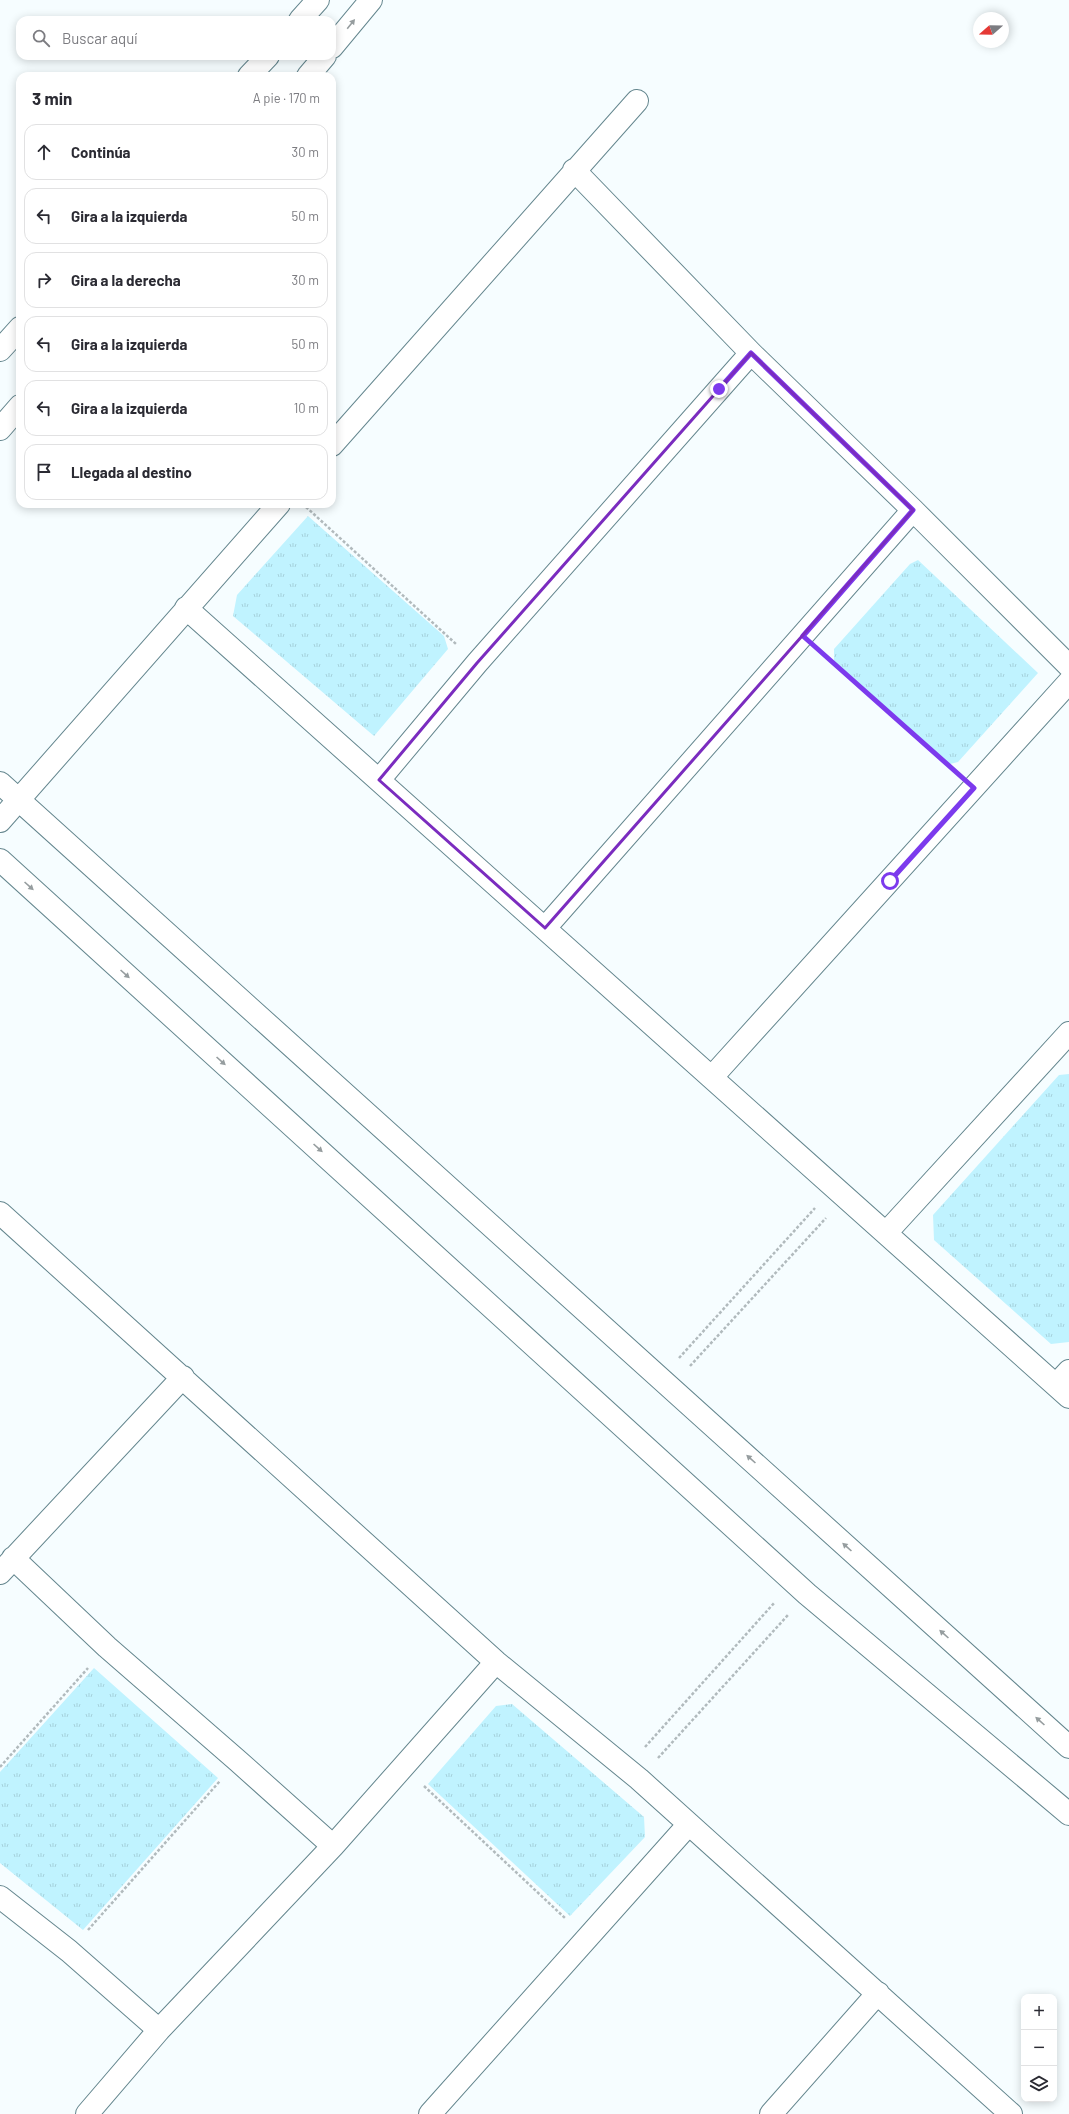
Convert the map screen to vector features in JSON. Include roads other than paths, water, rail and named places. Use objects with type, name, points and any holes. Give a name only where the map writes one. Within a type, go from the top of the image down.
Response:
[{"type":"street","points":[[304,16],[318,0]]},
{"type":"street","points":[[336,42],[371,0]]},
{"type":"street","points":[[253,72],[264,60]]},
{"type":"street","points":[[311,72],[322,60]]},
{"type":"street","points":[[336,440],[636,101]]},
{"type":"street","points":[[574,170],[751,353],[913,510],[1069,666]]},
{"type":"street","points":[[0,350],[16,332]]},
{"type":"street","points":[[379,780],[477,663],[751,353]]},
{"type":"street","points":[[0,429],[16,411]]},
{"type":"street","points":[[0,821],[186,608],[276,508]]},
{"type":"street","points":[[545,928],[913,510]]},
{"type":"street","points":[[186,608],[886,1233],[1065,1384]]},
{"type":"street","points":[[712,1077],[1069,682]]},
{"type":"street","points":[[0,783],[1069,1747]]},
{"type":"street","points":[[0,860],[800,1587],[1069,1814]]},
{"type":"street","points":[[886,1233],[1069,1033]]},
{"type":"street","points":[[0,1214],[183,1377],[496,1662],[633,1774],[878,1993],[1010,2114]]},
{"type":"street","points":[[183,1377],[7,1566],[107,1647],[333,1846]]},
{"type":"street","points":[[87,2114],[159,2030],[333,1846],[496,1662]]},
{"type":"street","points":[[430,2114],[689,1824]]},
{"type":"street","points":[[0,1897],[69,1951],[159,2030]]},
{"type":"street","points":[[771,2114],[878,1993]]}]
